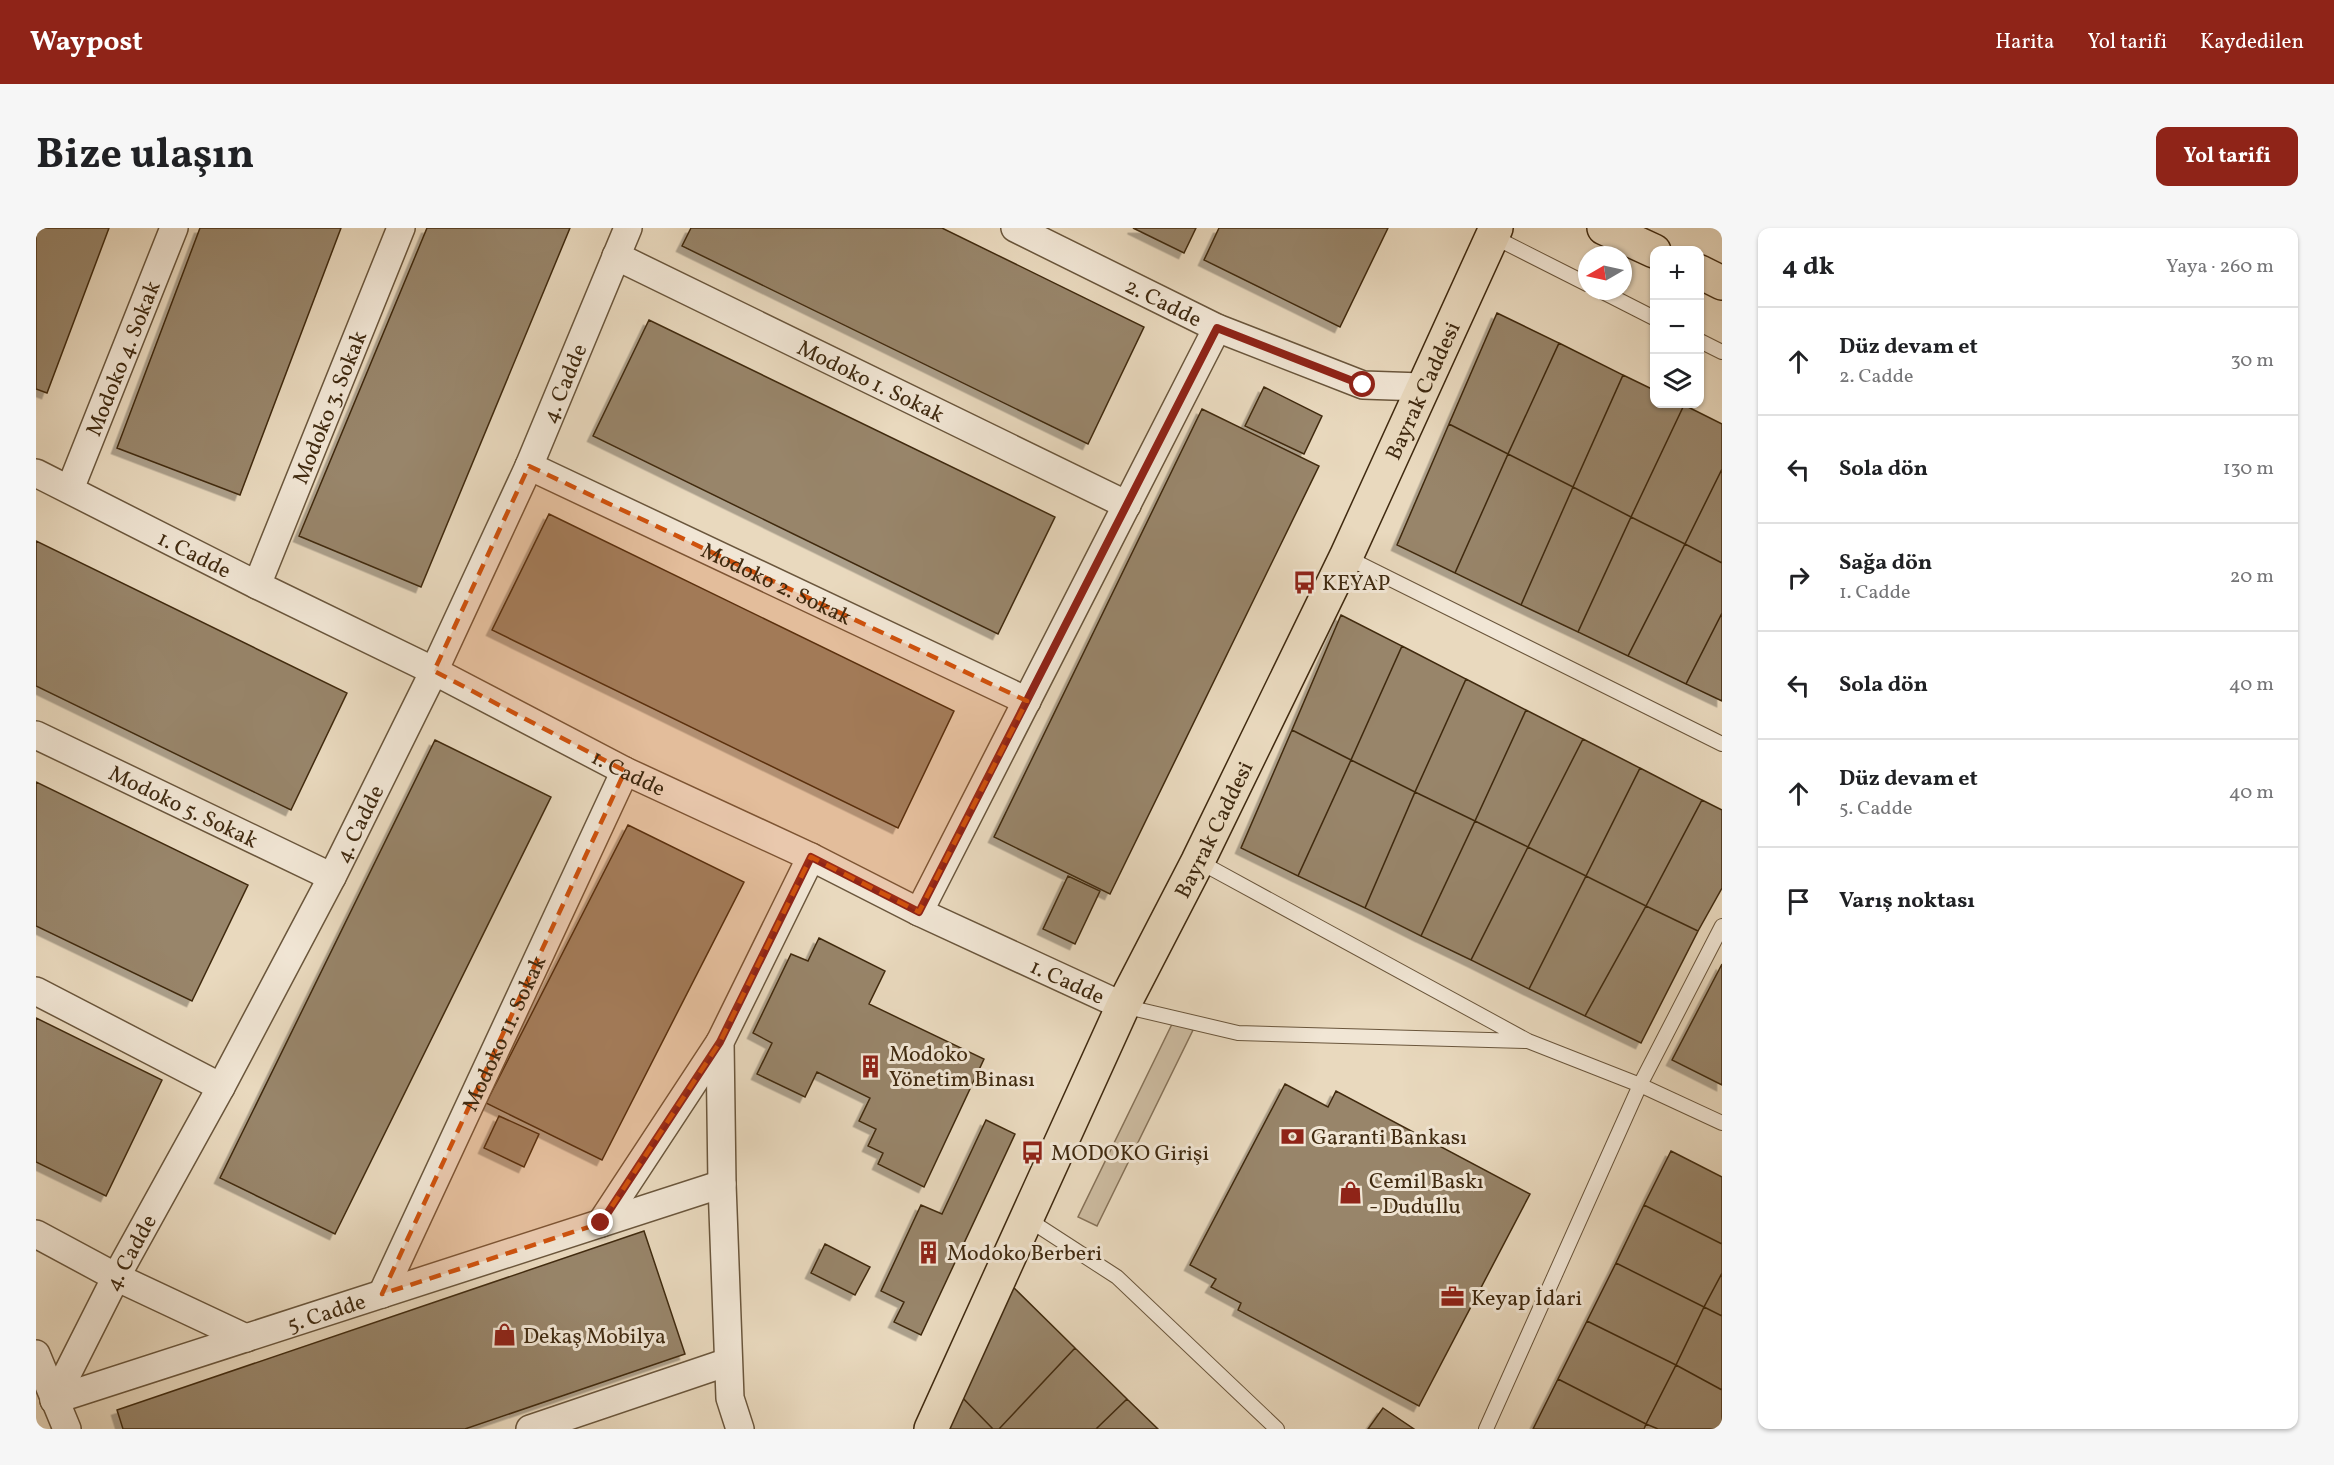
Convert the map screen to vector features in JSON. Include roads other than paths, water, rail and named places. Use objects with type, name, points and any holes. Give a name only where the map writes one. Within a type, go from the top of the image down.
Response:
[{"type":"main road","points":[[1604,228],[1650,249]]},
{"type":"main road","name":"Bayrak Caddesi","points":[[930,1429],[1124,1006],[1198,861],[1346,558],[1494,232]]},
{"type":"main road","points":[[1704,274],[1722,283]]},
{"type":"street","name":"Modoko 4. Sokak","points":[[70,489],[174,228]]},
{"type":"street","name":"Modoko 3. Sokak","points":[[257,585],[401,228]]},
{"type":"street","name":"4. Cadde","points":[[54,1400],[116,1277],[221,1087],[332,877],[434,671],[529,466],[628,228]]},
{"type":"street","name":"2. Cadde","points":[[1015,228],[1217,328],[1363,385],[1422,387]]},
{"type":"street","name":"Modoko 1. Sokak","points":[[616,256],[1127,505]]},
{"type":"street","points":[[919,912],[1217,328]]},
{"type":"street","name":"Modoko 2. Sokak","points":[[529,466],[1027,701]]},
{"type":"street","name":"1. Cadde","points":[[36,473],[257,585],[434,671],[625,771],[811,857],[919,912],[1124,1006]]},
{"type":"street","name":"Modoko 5. Sokak","points":[[36,735],[332,877]]},
{"type":"street","name":"Modoko 11. Sokak","points":[[382,1294],[625,771]]},
{"type":"street","points":[[601,1223],[720,1042],[811,857]]},
{"type":"street","points":[[36,991],[221,1087]]},
{"type":"street","points":[[720,1042],[728,1362],[730,1398],[740,1429]]},
{"type":"street","name":"5. Cadde","points":[[54,1400],[722,1184]]},
{"type":"street","points":[[36,1234],[116,1277],[246,1338]]},
{"type":"street","points":[[36,1354],[67,1429]]},
{"type":"street","points":[[530,1429],[728,1362]]},
{"type":"lane","points":[[1494,232],[1578,279]]},
{"type":"lane","points":[[1619,300],[1650,316]]},
{"type":"lane","points":[[1704,343],[1722,352]]},
{"type":"lane","points":[[1346,558],[1722,744]]},
{"type":"lane","points":[[1198,861],[1528,1041],[1640,1085],[1722,1123]]},
{"type":"lane","points":[[1486,1429],[1640,1085],[1722,926]]},
{"type":"lane","name":"1. Cadde","points":[[1124,1006],[1238,1034],[1528,1041]]},
{"type":"lane","points":[[1026,1218],[1117,1276],[1277,1429]]},
{"type":"place","name":"KEYAP","points":[[1304,582]]},
{"type":"place","name":"Modoko Yönetim Binası","points":[[871,1066]]},
{"type":"place","name":"Garanti Bankası","points":[[1293,1136]]},
{"type":"place","name":"MODOKO Girişi","points":[[1033,1152]]},
{"type":"place","name":"Cemil Baskı - Dudullu","points":[[1351,1193]]},
{"type":"place","name":"Modoko Berberi","points":[[929,1252]]},
{"type":"place","name":"Keyap İdari","points":[[1453,1297]]},
{"type":"place","name":"Dekaş Mobilya","points":[[505,1335]]}]
